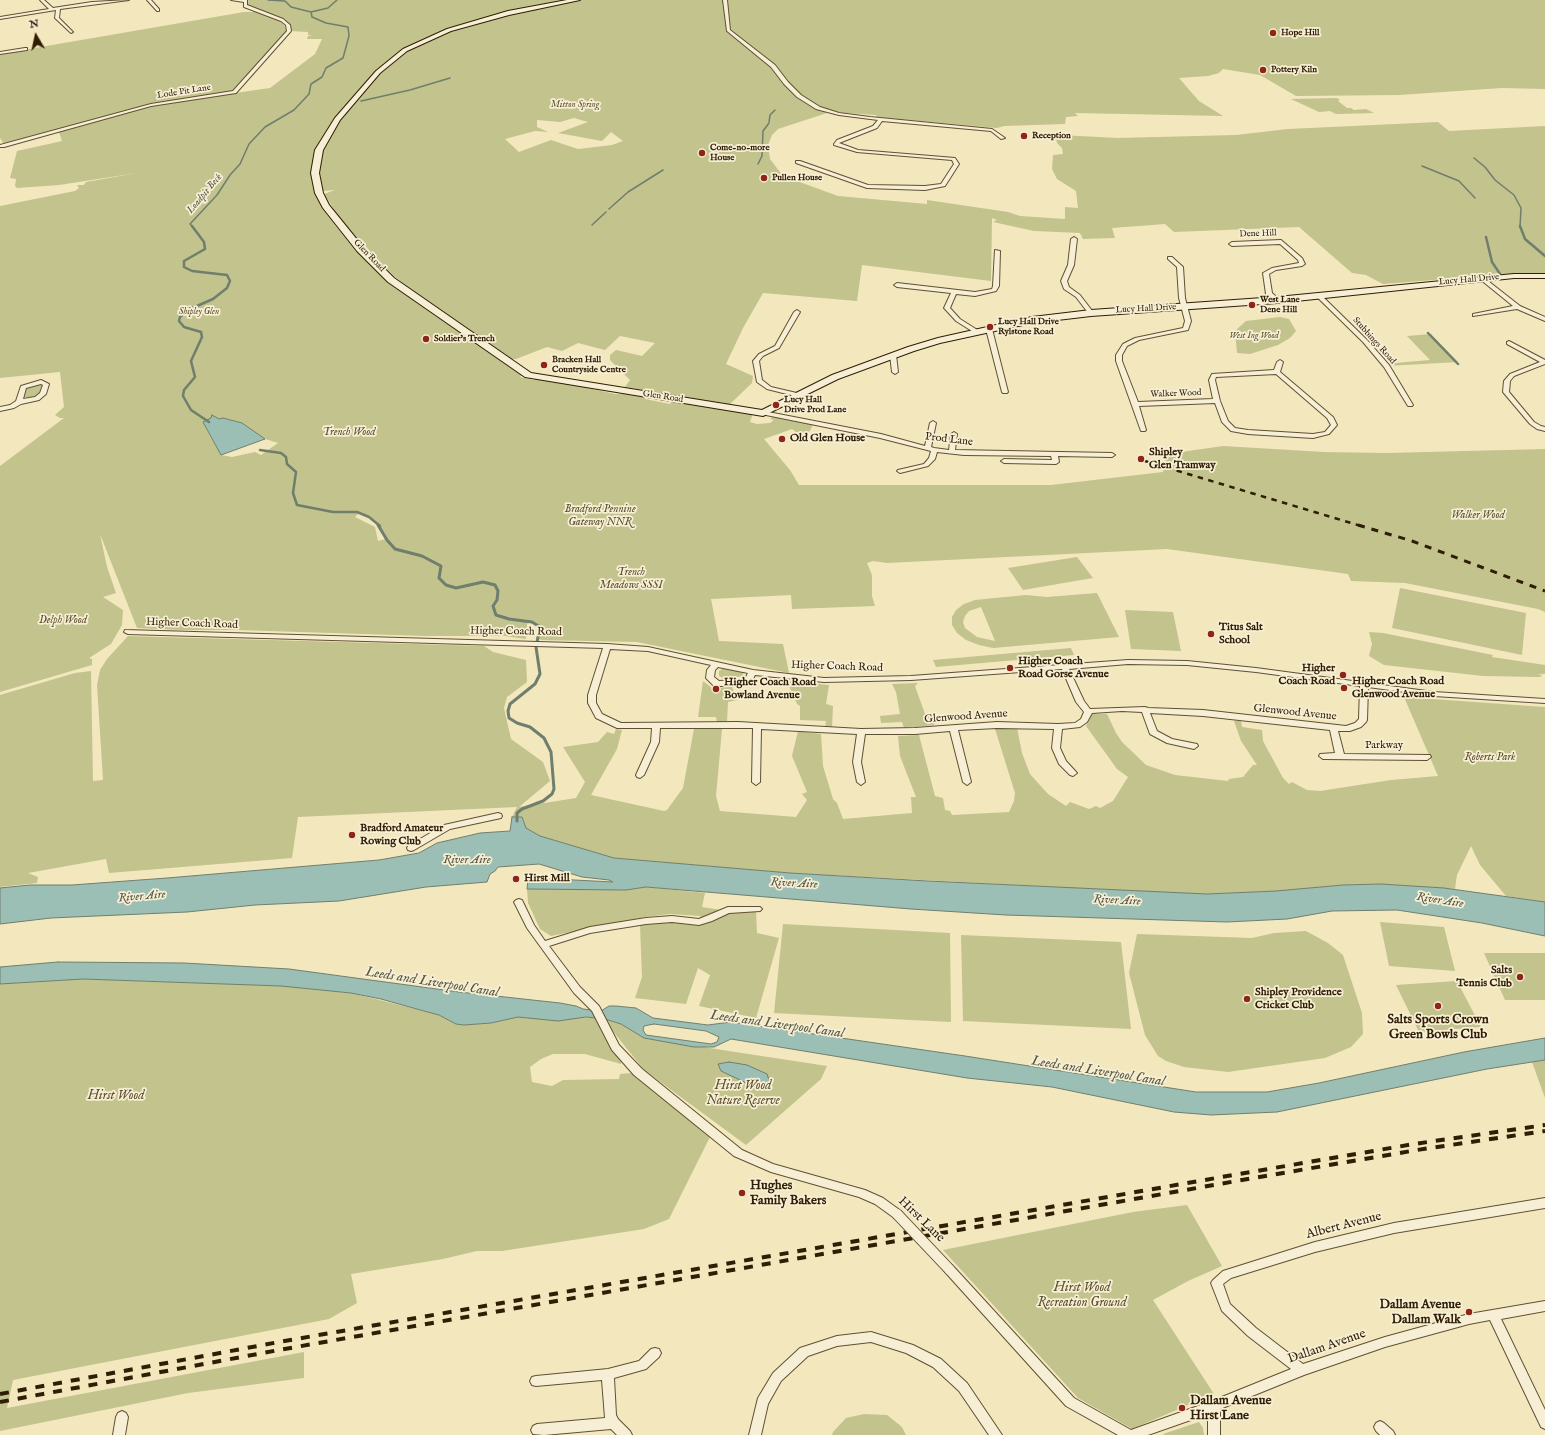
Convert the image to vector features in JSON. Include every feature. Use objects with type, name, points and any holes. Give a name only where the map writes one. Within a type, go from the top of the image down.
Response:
[{"type":"street","points":[[42,0],[55,9],[57,18],[70,32]]},
{"type":"street","points":[[0,18],[103,2],[127,0]]},
{"type":"street","points":[[149,0],[158,10]]},
{"type":"street","name":"Lode Pit Lane","points":[[2,146],[151,105],[234,92],[289,31],[288,25],[282,20],[245,6],[246,1],[233,0]]},
{"type":"street","name":"Glen Road","points":[[577,0],[508,13],[449,30],[405,50],[388,62],[337,119],[322,143],[319,150],[315,173],[319,193],[326,206],[360,249],[391,280],[528,375],[763,414]]},
{"type":"street","points":[[725,0],[728,30],[773,66],[786,83],[807,102],[818,108],[839,114],[992,130],[1003,138]]},
{"type":"street","points":[[0,53],[25,49]]},
{"type":"street","points":[[798,162],[867,186],[925,188],[943,184],[957,164],[955,161],[857,151],[836,144],[839,141],[874,127],[881,119]]},
{"type":"street","points":[[1074,239],[1071,265],[1064,281],[1066,288],[1078,296],[1091,312]]},
{"type":"street","name":"Dene Hill","points":[[1232,244],[1281,242],[1300,258],[1302,264],[1274,269],[1266,273],[1269,294],[1277,300]]},
{"type":"street","points":[[897,284],[976,294],[994,290],[996,286],[997,251]]},
{"type":"street","points":[[1143,430],[1119,361],[1121,349],[1124,345],[1137,339],[1186,329],[1188,321],[1182,298],[1180,267],[1170,258]]},
{"type":"street","name":"Lucy Hall Drive","points":[[763,414],[835,377],[893,355],[931,343],[1032,320],[1091,312],[1277,300],[1514,276],[1545,276]]},
{"type":"street","points":[[1483,279],[1518,307],[1545,320]]},
{"type":"street","points":[[954,292],[947,308],[958,320],[977,332]]},
{"type":"street","name":"Stubbings Road","points":[[1318,295],[1365,341],[1387,366],[1410,405]]},
{"type":"street","points":[[1476,316],[1518,307]]},
{"type":"street","points":[[797,312],[777,347],[761,355],[756,361],[759,381],[769,388],[799,395]]},
{"type":"street","points":[[989,329],[1005,392]]},
{"type":"street","points":[[1509,343],[1545,362]]},
{"type":"street","points":[[893,355],[896,372]]},
{"type":"street","points":[[1277,372],[1280,362]]},
{"type":"street","points":[[1545,362],[1512,375],[1507,381],[1506,392],[1532,422],[1539,428],[1545,429]]},
{"type":"street","name":"Walker Wood","points":[[1277,372],[1330,416],[1334,425],[1327,433],[1313,436],[1233,430],[1225,422],[1217,401],[1212,380],[1214,376],[1277,372]]},
{"type":"street","name":"Walker Wood","points":[[1135,404],[1217,401]]},
{"type":"street","points":[[0,409],[12,407],[19,402]]},
{"type":"street","name":"Prod Lane","points":[[763,414],[881,436],[931,449],[952,452],[1112,455]]},
{"type":"street","points":[[900,470],[926,465],[932,459],[931,449],[933,423]]},
{"type":"street","points":[[952,452],[954,434]]},
{"type":"street","points":[[1004,461],[1056,462],[1054,454]]},
{"type":"street","name":"Higher Coach Road","points":[[128,632],[607,646],[648,650],[753,672],[796,678],[858,680],[948,676],[1128,662],[1187,663],[1364,684],[1434,694],[1545,701]]},
{"type":"street","name":"Glenwood Avenue","points":[[607,646],[592,699],[596,712],[604,719],[620,726],[757,726],[860,732],[954,729],[1013,725],[1058,727],[1077,725],[1084,720],[1088,712],[1098,710],[1145,710],[1203,713],[1334,728],[1353,728],[1363,720],[1364,684]]},
{"type":"street","points":[[716,664],[711,670],[710,678],[721,684],[743,682],[749,679],[753,672]]},
{"type":"street","points":[[1064,666],[1080,702],[1088,712]]},
{"type":"street","points":[[1145,710],[1153,732],[1170,741],[1194,746]]},
{"type":"street","points":[[756,782],[757,726]]},
{"type":"street","points":[[640,775],[655,742],[656,727]]},
{"type":"street","points":[[1058,727],[1056,748],[1062,762],[1073,773]]},
{"type":"street","points":[[1334,728],[1340,756]]},
{"type":"street","points":[[954,729],[967,782]]},
{"type":"street","points":[[860,732],[857,762],[861,782]]},
{"type":"street","name":"Parkway","points":[[1322,756],[1427,757]]},
{"type":"street","points":[[411,848],[447,827],[498,816]]},
{"type":"street","points":[[519,902],[530,926],[543,945],[590,930],[646,920],[672,919],[699,922],[710,919],[728,910],[757,909]]},
{"type":"street","name":"Hirst Lane","points":[[543,945],[577,990],[596,1009],[615,1047],[638,1072],[738,1153],[771,1168],[861,1193],[879,1201],[897,1214],[1070,1402],[1129,1435]]},
{"type":"street","name":"Albert Avenue","points":[[1302,1370],[1252,1332],[1226,1307],[1216,1283],[1227,1274],[1315,1247],[1394,1228],[1545,1203]]},
{"type":"street","name":"Dallam Avenue","points":[[1132,1435],[1214,1406],[1302,1370],[1385,1342],[1493,1314],[1545,1306]]},
{"type":"street","points":[[1493,1314],[1545,1423]]},
{"type":"street","points":[[755,1435],[762,1402],[777,1377],[804,1352],[837,1341],[871,1337],[909,1349],[937,1363],[963,1387],[996,1435]]},
{"type":"street","points":[[536,1381],[608,1374],[642,1365],[655,1353]]},
{"type":"street","points":[[608,1374],[610,1415],[613,1423],[626,1435]]},
{"type":"street","points":[[1214,1406],[1214,1435]]},
{"type":"street","points":[[119,1435],[122,1417]]},
{"type":"street","points":[[537,1430],[613,1423]]},
{"type":"green space","points":[[246,0],[1545,0],[1545,89],[1502,88],[1399,95],[1296,96],[1260,75],[1223,69],[1219,73],[1208,76],[1179,78],[1199,101],[1223,116],[1075,113],[1078,116],[1066,117],[1065,124],[1004,126],[997,128],[877,117],[876,115],[844,113],[826,109],[824,110],[830,112],[778,129],[772,135],[768,145],[770,159],[783,176],[838,196],[927,204],[927,200],[1008,212],[1020,216],[1065,219],[1065,207],[1078,208],[1076,191],[1057,179],[1052,169],[1053,155],[1063,154],[1062,148],[1057,143],[1056,138],[1060,135],[1118,138],[1236,135],[1288,129],[1438,122],[1449,131],[1545,126],[1545,273],[1496,275],[1383,284],[1366,275],[1352,273],[1299,227],[1174,232],[1165,224],[1112,228],[1115,238],[1083,239],[1080,233],[1034,231],[993,222],[997,220],[992,218],[991,281],[862,265],[857,301],[763,293],[743,328],[726,364],[753,376],[752,383],[729,405],[625,387],[630,380],[610,360],[610,355],[616,350],[642,356],[655,343],[620,336],[605,350],[578,343],[562,351],[547,347],[516,359],[509,359],[447,318],[394,276],[343,223],[324,194],[335,190],[322,191],[319,184],[318,171],[323,147],[331,132],[362,92],[388,65],[384,65],[374,74],[335,119],[316,151],[313,173],[315,188],[330,214],[390,281],[445,322],[523,374],[520,377],[533,380],[537,378],[553,380],[615,394],[638,394],[644,396],[645,399],[670,404],[672,401],[678,401],[753,413],[750,422],[757,424],[770,423],[774,420],[770,419],[773,417],[813,424],[810,431],[801,436],[792,429],[764,439],[790,470],[799,485],[1051,485],[1163,472],[1167,454],[1223,446],[1324,452],[1387,453],[1545,449],[1545,612],[1538,609],[1405,583],[1351,581],[1348,574],[1167,549],[887,563],[873,561],[867,563],[872,575],[872,596],[875,606],[792,609],[791,595],[711,599],[719,641],[783,644],[789,673],[637,642],[542,640],[538,639],[540,628],[530,621],[527,624],[526,639],[505,636],[426,636],[137,628],[100,534],[107,567],[116,593],[103,597],[123,610],[122,625],[111,644],[89,658],[92,659],[92,665],[0,692],[0,466],[64,418],[60,418],[55,415],[64,407],[60,372],[0,378],[0,206],[75,191],[79,188],[77,185],[84,185],[86,182],[137,173],[59,185],[17,188],[15,186],[16,179],[10,178],[17,151],[62,141],[59,132],[136,109],[172,102],[270,88],[315,54],[322,39],[307,39],[308,36],[313,35],[308,35],[308,32],[291,31],[281,18],[245,4],[249,1]],"holes":[[[574,118],[588,122],[558,133],[602,141],[611,132],[623,141],[612,145],[578,149],[551,140],[519,152],[505,139],[535,131],[548,132],[537,127],[537,120],[560,122]],[[224,418],[242,423],[265,439],[278,443],[261,455],[255,452],[232,457],[221,455],[205,426]],[[359,513],[369,517],[380,526],[386,539],[378,541],[375,527],[355,517]]]},
{"type":"green space","points":[[244,12],[257,12],[278,20],[284,25],[287,31],[232,92],[162,102],[134,108],[4,144],[0,138],[0,54]]},
{"type":"green space","points":[[1337,98],[1340,100],[1338,101],[1347,108],[1354,110],[1366,109],[1374,113],[1336,114],[1330,111],[1319,112],[1291,99]]},
{"type":"green space","name":"West Ing Wood","points":[[1280,317],[1289,319],[1296,331],[1290,338],[1278,345],[1250,354],[1237,353],[1235,331],[1246,321]]},
{"type":"green space","points":[[1431,334],[1458,362],[1387,366],[1384,364],[1430,360],[1407,336]]},
{"type":"green space","points":[[41,384],[43,388],[42,392],[36,397],[24,397],[26,388]]},
{"type":"green space","points":[[1077,557],[1093,578],[1023,590],[1008,568]]},
{"type":"green space","points":[[1400,588],[1526,613],[1522,655],[1392,628]]},
{"type":"green space","points":[[1097,593],[1119,637],[993,648],[966,640],[957,633],[952,625],[952,617],[956,610],[964,604],[975,600],[1026,595],[1047,597]],"holes":[[[981,607],[995,641],[977,637],[965,628],[963,622],[969,611]]]},
{"type":"green space","points":[[1125,610],[1173,612],[1181,651],[1131,649]]},
{"type":"green space","points":[[1369,632],[1383,633],[1493,655],[1492,657],[1545,665],[1545,674],[1537,674],[1542,675],[1540,677],[1483,676],[1384,665],[1369,656],[1372,644]]},
{"type":"green space","name":"Roberts Park","points":[[128,636],[484,646],[493,652],[526,660],[527,682],[507,697],[504,708],[511,739],[543,762],[550,781],[519,807],[576,798],[585,782],[563,747],[598,742],[607,732],[614,734],[616,729],[622,730],[617,749],[591,795],[664,811],[667,810],[683,788],[694,729],[722,729],[716,796],[720,811],[796,817],[807,800],[802,794],[807,792],[792,756],[798,731],[821,734],[823,766],[833,799],[837,803],[843,819],[912,813],[911,797],[916,797],[900,756],[898,736],[919,735],[935,796],[943,798],[945,810],[950,811],[952,815],[1009,812],[1014,801],[1015,793],[995,729],[1017,728],[1022,753],[1030,774],[1048,794],[1066,806],[1070,802],[1089,809],[1096,806],[1100,808],[1113,801],[1128,777],[1117,769],[1086,726],[1092,714],[1107,714],[1122,742],[1146,765],[1175,775],[1228,781],[1229,779],[1243,777],[1253,765],[1257,765],[1241,741],[1234,721],[1241,721],[1242,727],[1262,730],[1263,741],[1283,778],[1289,784],[1292,782],[1307,790],[1320,791],[1391,780],[1438,776],[1404,697],[1545,707],[1545,902],[1506,896],[1480,865],[1471,846],[1457,875],[1455,889],[1381,884],[1207,894],[1167,893],[790,873],[614,858],[540,836],[526,828],[522,817],[512,817],[517,807],[298,817],[292,858],[109,873],[106,859],[28,873],[38,877],[37,883],[0,887],[0,695],[75,673],[91,671],[93,781],[103,780],[97,685],[100,670],[107,659]]},
{"type":"green space","points":[[1071,648],[1074,655],[936,667],[933,660]]},
{"type":"green space","points":[[724,668],[743,671],[743,676],[725,679],[719,676],[719,671]]},
{"type":"green space","points":[[703,681],[712,688],[732,687],[737,700],[728,702],[727,722],[717,722],[716,717],[698,717]]},
{"type":"green space","points":[[787,681],[829,685],[826,704],[833,706],[832,727],[825,727],[826,721],[800,720],[800,706],[797,704]]},
{"type":"green space","points":[[918,683],[915,686],[925,714],[931,714],[934,725],[904,728],[902,722],[881,723],[880,716],[900,714],[896,692],[892,684]]},
{"type":"green space","points":[[646,887],[705,893],[702,907],[735,912],[756,911],[757,933],[779,938],[756,1018],[699,1006],[710,975],[698,968],[686,1004],[635,998],[642,977],[640,925],[672,922],[702,924],[700,916],[670,914],[645,917],[551,936],[540,929],[528,903],[527,889],[626,890]]},
{"type":"green space","points":[[1380,922],[1444,927],[1455,971],[1389,966]]},
{"type":"green space","points":[[783,924],[950,933],[951,1022],[774,1013]]},
{"type":"green space","name":"Shipley Providence Cricket Club","points":[[1306,931],[1328,943],[1343,955],[1362,1013],[1363,1034],[1351,1047],[1325,1058],[1228,1072],[1184,1067],[1166,1061],[1158,1056],[1145,1035],[1129,973],[1137,934],[1252,938],[1274,933]]},
{"type":"green space","points":[[961,935],[1121,942],[1131,1029],[963,1021]]},
{"type":"green space","name":"Salts Tennis Club","points":[[1484,953],[1545,953],[1545,1000],[1505,1000]]},
{"type":"green space","name":"Hirst Wood","points":[[83,979],[281,986],[351,993],[439,1015],[456,1024],[464,1025],[491,1023],[518,1017],[595,1018],[622,1062],[621,1064],[585,1054],[553,1054],[541,1059],[530,1067],[532,1082],[552,1086],[563,1080],[619,1079],[620,1074],[632,1073],[710,1137],[669,1219],[644,1229],[502,1251],[477,1251],[443,1259],[351,1274],[357,1303],[329,1319],[13,1380],[7,1408],[304,1352],[304,1378],[188,1393],[0,1431],[0,984]]},
{"type":"green space","name":"Salts Sports Crown Green Bowls Club","points":[[1457,981],[1481,1027],[1419,1032],[1396,985]]},
{"type":"green space","name":"Hirst Wood Nature Reserve","points":[[605,1019],[621,1024],[644,1038],[827,1066],[821,1079],[746,1145],[644,1070],[607,1024]]},
{"type":"green space","points":[[1545,1060],[1545,1098],[1532,1062]]},
{"type":"green space","name":"Hirst Wood Recreation Ground","points":[[1187,1205],[1222,1266],[1188,1281],[1153,1300],[1214,1394],[1132,1429],[1078,1398],[943,1250],[1133,1212]]},
{"type":"green space","points":[[864,1414],[887,1415],[902,1427],[906,1435],[832,1435],[846,1418]]},
{"type":"green space","points":[[1199,1422],[1203,1428],[1204,1435],[1163,1434]]},
{"type":"water","points":[[212,415],[219,419],[223,418],[242,423],[265,439],[221,455],[203,422],[211,418]]},
{"type":"water","name":"River Aire","points":[[512,817],[522,817],[526,828],[540,836],[614,858],[790,873],[1207,894],[1381,884],[1444,888],[1545,902],[1545,936],[1482,923],[1397,910],[1332,911],[1287,919],[1227,922],[1006,915],[911,909],[646,887],[626,890],[527,889],[528,880],[555,879],[613,882],[609,880],[582,877],[539,864],[498,867],[490,874],[487,882],[426,887],[339,901],[255,905],[187,912],[51,918],[0,924],[0,888],[30,885],[72,885],[167,878],[379,860],[419,853],[437,843],[480,833],[510,831]]},
{"type":"water","points":[[58,962],[184,963],[289,969],[459,992],[560,1003],[583,1009],[601,1011],[609,1006],[636,1008],[653,1018],[708,1025],[731,1022],[965,1056],[1196,1092],[1267,1092],[1319,1083],[1464,1052],[1545,1038],[1545,1060],[1487,1069],[1277,1112],[1211,1115],[1174,1112],[1052,1087],[967,1078],[731,1039],[714,1047],[694,1047],[644,1038],[621,1024],[605,1019],[586,1017],[558,1021],[518,1017],[491,1023],[464,1025],[456,1024],[439,1015],[381,999],[351,993],[281,986],[83,979],[0,984],[0,967]],"holes":[[[654,1024],[706,1031],[719,1037],[717,1042],[711,1044],[646,1035],[643,1030],[644,1026]]]},
{"type":"water","points":[[729,1062],[747,1065],[767,1074],[770,1083],[757,1088],[721,1071],[718,1064]]},
{"type":"waterway","name":"Loadpit Beck","points":[[268,0],[285,1],[291,7],[311,12]]},
{"type":"waterway","points":[[311,12],[328,8],[337,0]]},
{"type":"waterway","name":"Loadpit Beck","points":[[192,226],[190,224],[217,195],[230,175],[240,164],[249,144],[265,127],[294,110],[309,94],[311,84],[322,77],[326,68],[343,58],[349,36],[348,27],[326,23],[312,17],[311,12]]},
{"type":"waterway","points":[[361,101],[410,90],[450,78]]},
{"type":"waterway","points":[[769,122],[770,115],[775,110]]},
{"type":"waterway","points":[[758,164],[762,156],[763,131],[769,123]]},
{"type":"waterway","points":[[1474,158],[1485,167],[1495,180],[1514,195],[1521,208],[1520,226]]},
{"type":"waterway","points":[[1422,166],[1459,181],[1475,198]]},
{"type":"waterway","points":[[609,209],[628,192],[663,170]]},
{"type":"waterway","points":[[592,225],[606,212]]},
{"type":"waterway","name":"Loadpit Beck","points":[[192,226],[204,242],[205,249],[184,261],[184,267],[192,271],[227,275],[230,281],[227,288],[213,299],[190,309],[180,317],[179,321],[184,327],[201,332],[202,337],[191,361],[195,377],[184,390],[183,396],[191,410],[209,422]]},
{"type":"waterway","points":[[1520,226],[1525,239],[1545,256]]},
{"type":"waterway","points":[[1486,237],[1492,262],[1500,274]]},
{"type":"waterway","points":[[1428,333],[1458,364]]},
{"type":"waterway","name":"Loadpit Beck","points":[[260,450],[281,453],[286,457],[287,464],[296,472],[293,493],[297,505],[333,512],[357,512],[369,517],[380,526]]},
{"type":"waterway","name":"Loadpit Beck","points":[[378,525],[387,540],[395,549],[422,556],[441,566],[439,578],[446,585],[456,588],[483,582],[495,585],[498,591],[497,600],[493,606],[496,615],[509,619],[532,622],[540,627],[536,647],[540,674],[535,684],[510,704],[508,711],[509,718],[517,723],[530,727],[544,738],[551,752],[554,789],[552,794],[543,801],[522,809],[517,813],[517,821]]},
{"type":"railway","points":[[1145,461],[1361,526]]},
{"type":"railway","points":[[1358,525],[1412,541],[1545,591]]},
{"type":"railway","points":[[0,1394],[279,1342],[1239,1174],[1414,1144],[1545,1125]]},
{"type":"railway","points":[[0,1402],[279,1350],[1242,1180],[1417,1150],[1545,1131]]},
{"type":"place","name":"Hope Hill","points":[[1273,33]]},
{"type":"place","name":"Pottery Kiln","points":[[1263,70]]},
{"type":"place","name":"Reception","points":[[1024,136]]},
{"type":"place","name":"Come-no-more House","points":[[702,153]]},
{"type":"place","name":"Pullen House","points":[[764,178]]},
{"type":"place","name":"West Lane Dene Hill","points":[[1252,305]]},
{"type":"place","name":"Lucy Hall Drive Rylstone Road","points":[[990,327]]},
{"type":"place","name":"Soldier's Trench","points":[[426,339]]},
{"type":"place","name":"Bracken Hall Countryside Centre","points":[[544,365]]},
{"type":"place","name":"Lucy Hall Drive Prod Lane","points":[[776,405]]},
{"type":"place","name":"Old Glen House","points":[[782,439]]},
{"type":"place","name":"Shipley Glen Tramway","points":[[1141,459]]},
{"type":"place","name":"Titus Salt School","points":[[1211,634]]},
{"type":"place","name":"Higher Coach Road Gorse Avenue","points":[[1010,668]]},
{"type":"place","name":"Higher Coach Road","points":[[1343,675]]},
{"type":"place","name":"Higher Coach Road Glenwood Avenue","points":[[1344,688]]},
{"type":"place","name":"Higher Coach Road Bowland Avenue","points":[[716,689]]},
{"type":"place","name":"Bradford Amateur Rowing Club","points":[[352,835]]},
{"type":"place","name":"Hirst Mill","points":[[516,879]]},
{"type":"place","name":"Salts Tennis Club","points":[[1520,977]]},
{"type":"place","name":"Shipley Providence Cricket Club","points":[[1247,999]]},
{"type":"place","name":"Salts Sports Crown Green Bowls Club","points":[[1438,1006]]},
{"type":"place","name":"Hughes Family Bakers","points":[[742,1193]]},
{"type":"place","name":"Dallam Avenue Dallam Walk","points":[[1469,1312]]},
{"type":"place","name":"Dallam Avenue Hirst Lane","points":[[1182,1408]]},
{"type":"park label","name":"Mitton Spring","points":[[575,105]]},
{"type":"park label","name":"Shipley Glen","points":[[199,312]]},
{"type":"park label","name":"Trench Wood","points":[[349,433]]},
{"type":"park label","name":"Bradford Pennine Gateway NNR","points":[[600,516]]},
{"type":"park label","name":"Trench Meadows SSSI","points":[[631,579]]},
{"type":"park label","name":"Delph Wood","points":[[63,621]]},
{"type":"water label","name":"Leeds and Liverpool Canal","points":[[432,983]]},
{"type":"water label","name":"Leeds and Liverpool Canal","points":[[777,1025]]},
{"type":"water label","name":"Leeds and Liverpool Canal","points":[[1098,1072]]}]
